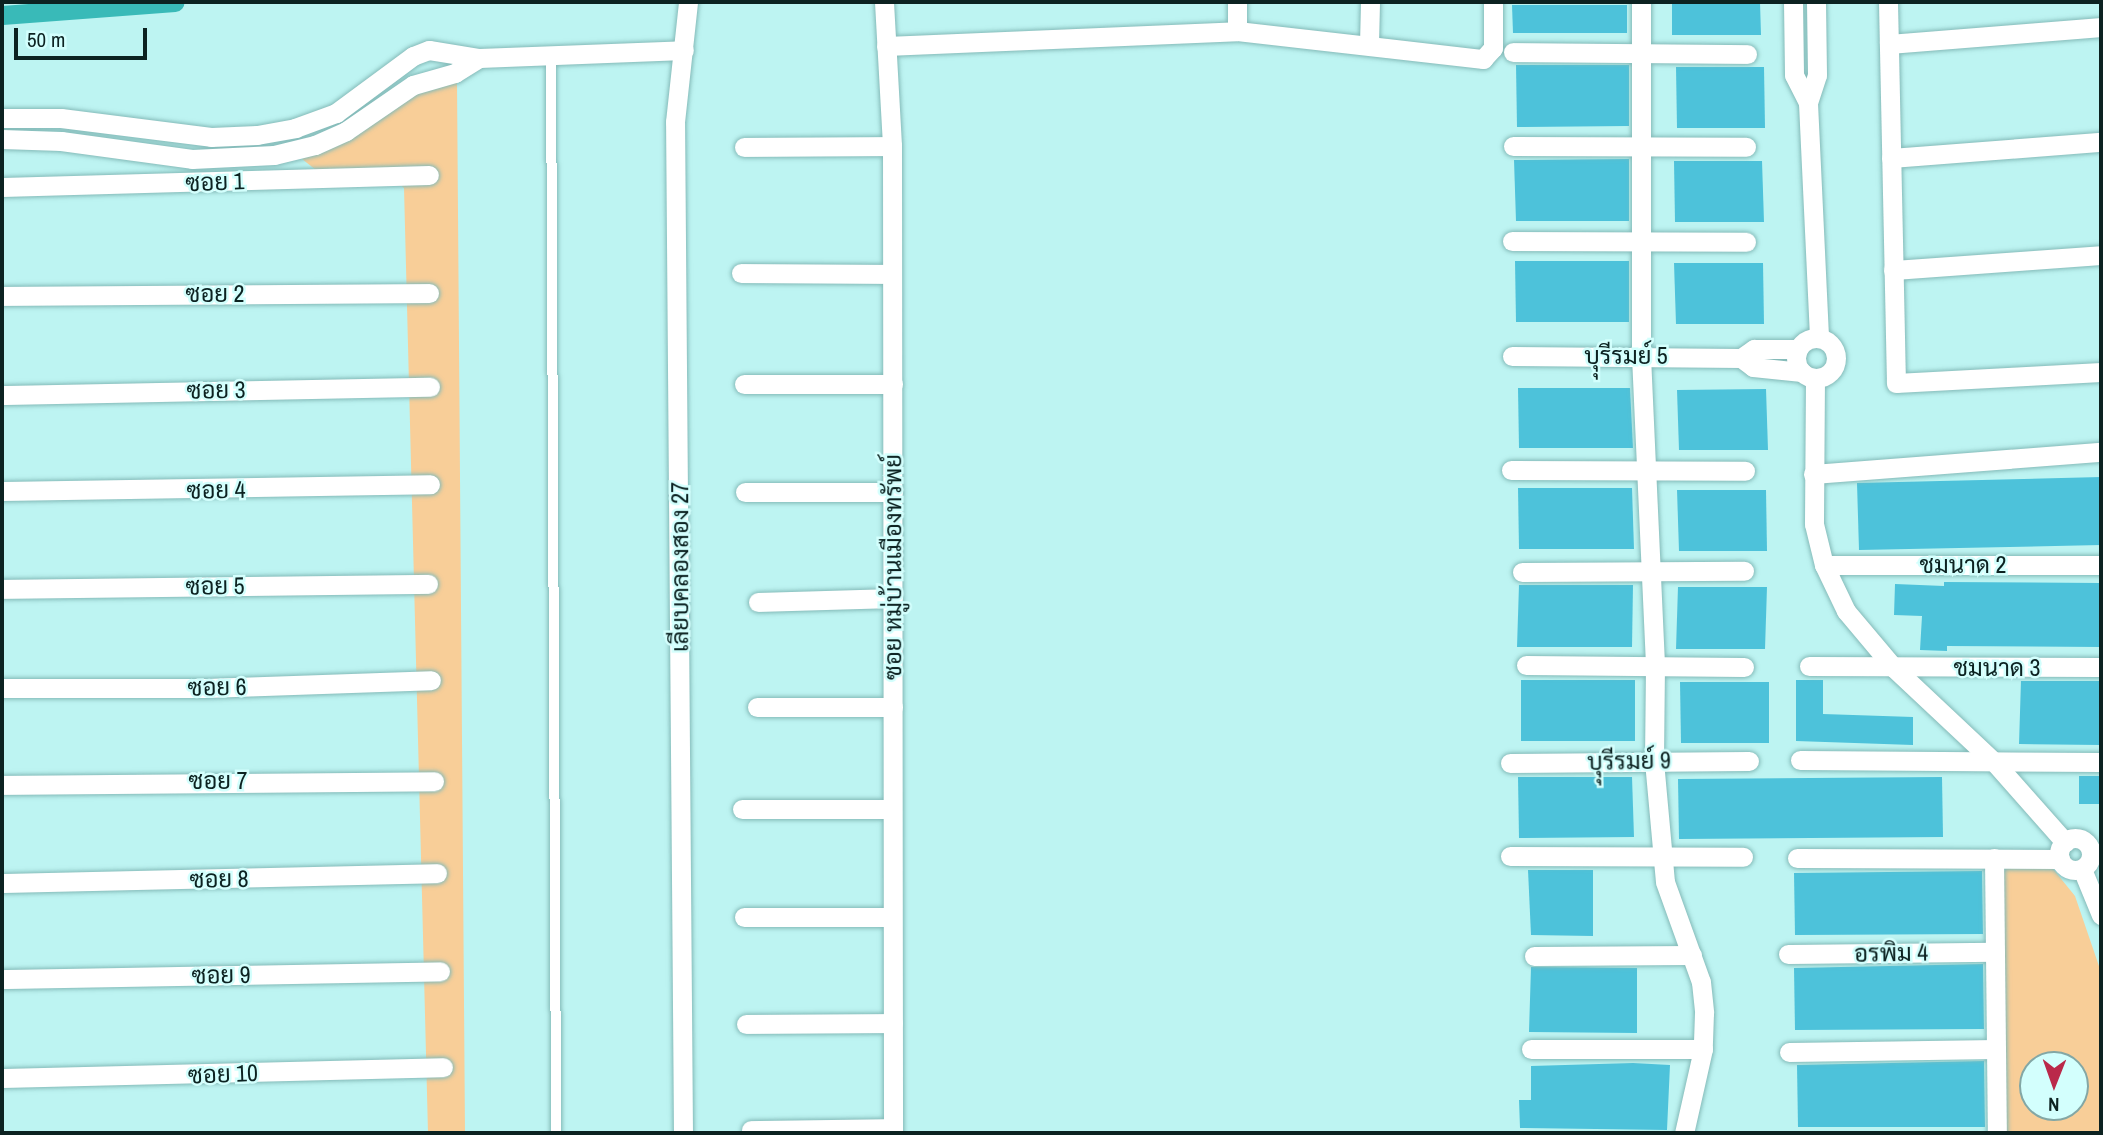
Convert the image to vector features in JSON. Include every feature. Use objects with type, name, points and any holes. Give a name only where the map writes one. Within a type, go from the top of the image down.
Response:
[{"type":"street","name":"เลียบคลองสอง 27","points":[[683,1133],[674,122],[688,2]]},
{"type":"street","name":"ซอย หมู่บ้านเมืองทรัพย์","points":[[884,2],[892,146],[893,1131]]},
{"type":"street","points":[[1237,2],[1237,31]]},
{"type":"street","points":[[1369,44],[1370,2]]},
{"type":"street","points":[[886,46],[1237,31],[1483,59],[1493,48],[1493,2]]},
{"type":"street","points":[[1641,2],[1642,356],[1655,665],[1654,761],[1661,859],[1701,982],[1703,1049],[1684,1133]]},
{"type":"street","points":[[1793,2],[1794,75],[1808,103]]},
{"type":"street","points":[[1816,2],[1817,75],[1808,103],[1819,338]]},
{"type":"street","points":[[1888,2],[1896,383],[2101,372]]},
{"type":"street","points":[[1889,44],[2101,27]]},
{"type":"street","points":[[2,118],[61,118],[178,135],[257,135],[295,128],[336,113],[412,56],[448,50],[479,58],[684,50]]},
{"type":"street","points":[[1513,52],[1746,54]]},
{"type":"street","points":[[2,139],[182,158],[274,155],[315,145],[346,131],[413,85],[456,73],[479,58]]},
{"type":"street","points":[[336,113],[346,131]]},
{"type":"street","points":[[178,135],[182,158],[193,183]]},
{"type":"street","points":[[1891,158],[2101,142]]},
{"type":"street","points":[[744,147],[892,146]]},
{"type":"street","points":[[1513,146],[1746,147]]},
{"type":"street","name":"ซอย 1","points":[[2,187],[429,175]]},
{"type":"street","points":[[1512,241],[1745,242]]},
{"type":"street","points":[[1894,270],[2101,256]]},
{"type":"street","points":[[741,273],[892,274]]},
{"type":"street","name":"ซอย 2","points":[[2,296],[429,293]]},
{"type":"street","points":[[1808,375],[1833,370],[1837,357],[1831,344],[1819,338],[1811,338],[1798,349],[1797,364],[1808,375],[1814,524],[1824,565],[1846,611],[1894,668],[1995,763],[2062,850],[2069,869],[2091,859]]},
{"type":"street","name":"บุุรีรมย์ 5","points":[[1741,358],[1754,349],[1798,349]]},
{"type":"street","name":"บุุรีรมย์ 5","points":[[1512,356],[1741,358],[1753,367],[1808,375]]},
{"type":"street","points":[[744,384],[893,384]]},
{"type":"street","name":"ซอย 3","points":[[2,395],[430,387]]},
{"type":"street","points":[[1813,474],[2101,452]]},
{"type":"street","points":[[1511,470],[1745,471]]},
{"type":"street","name":"ซอย 4","points":[[2,491],[430,484]]},
{"type":"street","points":[[745,492],[893,492]]},
{"type":"street","name":"ชมนาด 2","points":[[1824,565],[2101,565]]},
{"type":"street","points":[[1522,572],[1744,571]]},
{"type":"street","name":"ซอย 5","points":[[2,589],[428,584]]},
{"type":"street","points":[[758,601],[893,598]]},
{"type":"street","points":[[1526,665],[1744,667]]},
{"type":"street","name":"ชมนาด 3","points":[[1809,666],[2101,667]]},
{"type":"street","name":"ซอย 6","points":[[2,688],[206,688],[431,680]]},
{"type":"street","points":[[757,707],[893,707]]},
{"type":"street","points":[[1800,760],[2101,762]]},
{"type":"street","name":"บุุรีรมย์ 9","points":[[1510,763],[1749,761]]},
{"type":"street","name":"ซอย 7","points":[[2,785],[434,781]]},
{"type":"street","points":[[741,809],[892,809]]},
{"type":"street","points":[[1797,858],[1994,858],[2062,850],[2081,840],[2091,859],[2101,915]]},
{"type":"street","points":[[1510,856],[1661,859],[1743,857]]},
{"type":"street","points":[[1994,858],[1997,1133]]},
{"type":"street","name":"ซอย 8","points":[[2,883],[437,873]]},
{"type":"street","points":[[744,917],[892,917]]},
{"type":"street","name":"อรพิม 4","points":[[1788,954],[1995,952]]},
{"type":"street","points":[[1534,956],[1692,955]]},
{"type":"street","name":"ซอย 9","points":[[2,979],[440,971]]},
{"type":"street","points":[[746,1024],[893,1023]]},
{"type":"street","points":[[1531,1049],[1703,1049]]},
{"type":"street","points":[[1789,1052],[1996,1049]]},
{"type":"street","name":"ซอย 10","points":[[2,1078],[443,1067]]},
{"type":"street","points":[[751,1130],[893,1131]]},
{"type":"lane","points":[[551,54],[556,1133]]},
{"type":"shaded area","points":[[457,81],[465,1133],[428,1133],[404,188],[391,176],[316,170],[302,159],[417,89]]},
{"type":"shaded area","points":[[1994,858],[2045,859],[2075,896],[2101,972],[2101,1133],[1999,1133]]},
{"type":"building","points":[[1672,2],[1760,2],[1761,35],[1672,35]]},
{"type":"building","points":[[1512,5],[1627,5],[1627,33],[1513,33]]},
{"type":"building","points":[[1516,65],[1629,65],[1629,126],[1517,127]]},
{"type":"building","points":[[1676,67],[1764,67],[1765,128],[1677,128]]},
{"type":"building","points":[[1629,159],[1629,221],[1516,221],[1514,160]]},
{"type":"building","points":[[1674,161],[1762,161],[1764,222],[1675,222]]},
{"type":"building","points":[[1515,261],[1629,261],[1629,322],[1516,322]]},
{"type":"building","points":[[1674,263],[1763,263],[1764,324],[1676,324]]},
{"type":"building","points":[[1518,388],[1630,388],[1633,448],[1519,448]]},
{"type":"building","points":[[1766,389],[1768,450],[1679,450],[1677,390]]},
{"type":"building","points":[[2101,477],[2101,545],[1859,550],[1857,483]]},
{"type":"building","points":[[1518,488],[1632,488],[1634,549],[1519,549]]},
{"type":"building","points":[[1677,490],[1766,490],[1767,551],[1679,551]]},
{"type":"building","points":[[1944,582],[2101,583],[2101,647],[1947,646],[1947,651],[1920,650],[1922,616],[1894,615],[1895,584],[1944,586]]},
{"type":"building","points":[[1519,585],[1633,585],[1632,647],[1517,647]]},
{"type":"building","points":[[1678,587],[1767,587],[1765,649],[1676,649]]},
{"type":"building","points":[[1521,680],[1635,680],[1635,741],[1521,741]]},
{"type":"building","points":[[1796,680],[1823,680],[1823,714],[1913,717],[1913,745],[1796,741]]},
{"type":"building","points":[[2021,681],[2101,681],[2101,745],[2019,744]]},
{"type":"building","points":[[1680,682],[1769,682],[1769,743],[1681,743]]},
{"type":"building","points":[[2079,776],[2101,776],[2101,804],[2079,804]]},
{"type":"building","points":[[1518,777],[1632,777],[1634,837],[1519,838]]},
{"type":"building","points":[[1942,777],[1943,837],[1679,839],[1678,779]]},
{"type":"building","points":[[1528,870],[1593,870],[1593,936],[1531,935]]},
{"type":"building","points":[[1982,871],[1983,934],[1795,935],[1794,873]]},
{"type":"building","points":[[1983,964],[1984,1029],[1795,1030],[1794,968]]},
{"type":"building","points":[[1531,967],[1637,968],[1637,1033],[1529,1032]]},
{"type":"building","points":[[1984,1061],[1985,1127],[1798,1127],[1797,1065]]},
{"type":"building","points":[[1633,1063],[1670,1065],[1667,1130],[1520,1128],[1519,1100],[1531,1100],[1531,1066]]},
{"type":"waterway","points":[[2,15],[175,2]]}]
